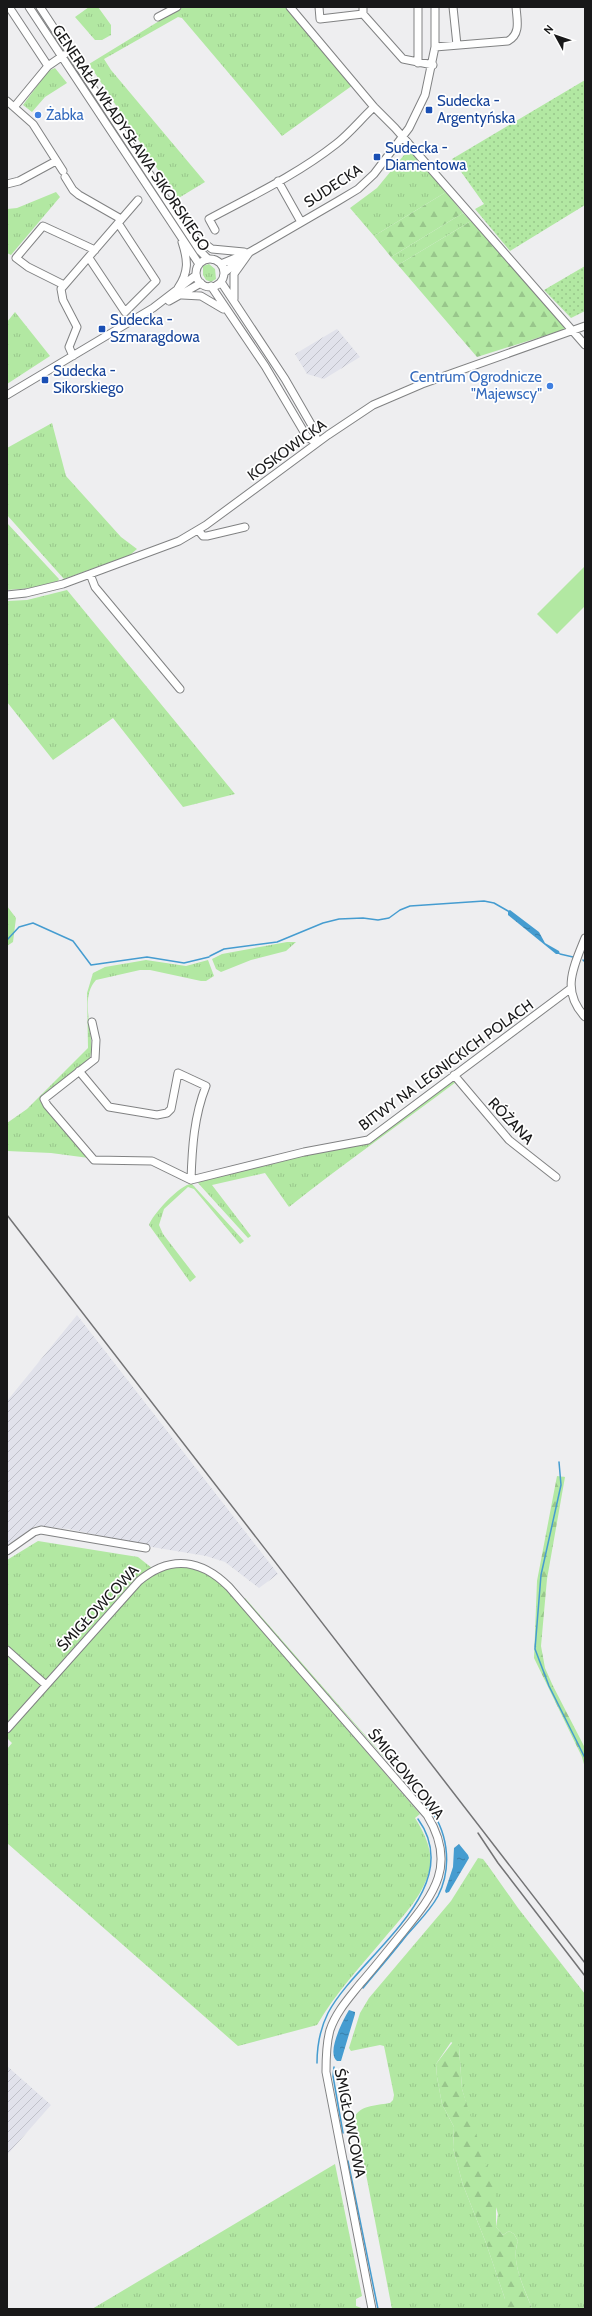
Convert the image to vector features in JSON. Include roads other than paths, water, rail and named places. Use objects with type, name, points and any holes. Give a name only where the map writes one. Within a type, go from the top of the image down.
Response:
[{"type":"street","points":[[9,7],[48,66]]},
{"type":"street","name":"GENERAŁA WŁADYSŁAWA SIKORSKIEGO","points":[[29,7],[199,264]]},
{"type":"street","name":"GENERAŁA WŁADYSŁAWA SIKORSKIEGO","points":[[40,7],[189,232],[200,251],[208,259]]},
{"type":"street","points":[[158,17],[177,7]]},
{"type":"street","points":[[290,7],[374,107],[574,330],[585,345]]},
{"type":"street","points":[[319,7],[320,19]]},
{"type":"street","points":[[418,7],[418,63]]},
{"type":"street","name":"SUDECKA","points":[[221,264],[250,252],[366,183],[403,138],[421,105],[433,65],[435,47],[435,7]]},
{"type":"street","points":[[453,7],[457,45]]},
{"type":"street","points":[[435,47],[508,41],[513,38],[518,29],[516,7]]},
{"type":"street","points":[[309,28],[320,19],[363,11],[403,59],[433,65]]},
{"type":"street","points":[[15,106],[48,66],[69,51]]},
{"type":"street","points":[[7,101],[15,106],[33,124],[73,190],[120,221],[156,281],[125,312],[89,258]]},
{"type":"street","points":[[215,230],[209,219],[278,181],[338,143],[374,107]]},
{"type":"street","points":[[7,184],[19,181],[56,161]]},
{"type":"street","points":[[278,181],[301,222]]},
{"type":"street","points":[[73,356],[69,347],[77,327],[60,292],[64,285],[138,200]]},
{"type":"street","points":[[64,285],[59,281],[28,267],[16,258],[43,226],[95,250]]},
{"type":"street","points":[[189,232],[212,249],[223,252],[250,252]]},
{"type":"street","points":[[177,294],[187,270],[187,258],[181,237]]},
{"type":"street","points":[[234,302],[234,274],[250,252]]},
{"type":"street","name":"SUDECKA","points":[[224,274],[250,252]]},
{"type":"street","points":[[177,294],[196,276],[199,264],[208,259],[215,260],[221,264],[224,274],[221,282],[211,286],[201,283],[196,276]]},
{"type":"street","points":[[221,282],[285,379],[315,431],[317,443]]},
{"type":"street","points":[[7,395],[177,294],[201,283]]},
{"type":"street","points":[[211,286],[276,383],[307,437],[317,443]]},
{"type":"street","points":[[177,294],[196,295],[207,298],[228,312]]},
{"type":"street","name":"KOSKOWICKA","points":[[7,595],[43,589],[90,574],[179,541],[198,530],[328,435],[362,412],[394,395],[585,326]]},
{"type":"street","points":[[315,431],[328,435]]},
{"type":"street","points":[[304,453],[307,437]]},
{"type":"street","points":[[198,530],[203,536],[207,536],[245,527]]},
{"type":"street","points":[[90,574],[95,587],[180,689]]},
{"type":"street","points":[[585,938],[570,989],[576,1006],[585,1017]]},
{"type":"street","name":"BITWY NA LEGNICKICH POLACH","points":[[191,1180],[304,1152],[368,1140],[570,989]]},
{"type":"street","points":[[80,1071],[109,1107],[157,1115],[167,1113],[171,1109],[178,1073],[206,1086],[200,1102],[193,1138],[191,1180],[152,1162],[94,1160],[44,1099],[95,1059],[96,1040],[92,1022]]},
{"type":"street","name":"RÓŻANA","points":[[454,1075],[509,1140],[556,1177]]},
{"type":"street","points":[[7,1551],[34,1532],[41,1530],[146,1548]]},
{"type":"street","name":"ŚMIGŁOWCOWA","points":[[7,1729],[139,1580],[152,1570],[181,1563],[198,1566],[218,1576],[229,1587],[413,1799],[435,1828],[440,1844],[442,1862],[436,1887],[424,1907],[341,2009],[330,2030],[327,2044],[326,2072],[372,2309]]},
{"type":"street","points":[[7,1650],[46,1685]]},
{"type":"water","points":[[510,910],[539,932],[545,943],[559,951],[560,954],[556,954],[508,915],[508,911]]},
{"type":"water","points":[[459,1844],[469,1858],[449,1892],[446,1893],[445,1891],[453,1867],[454,1848]]},
{"type":"water","points":[[349,2010],[355,2012],[355,2014],[341,2061],[337,2061],[334,2057],[334,2044]]},
{"type":"waterway","points":[[210,956],[224,949],[277,942],[323,923],[339,919],[363,918],[378,920],[389,918],[400,910],[410,906],[484,901],[494,903],[508,911]]},
{"type":"waterway","points":[[7,940],[19,927],[33,923],[73,941],[91,965],[147,957],[184,963],[209,957]]},
{"type":"waterway","points":[[560,954],[573,957]]},
{"type":"waterway","points":[[559,1462],[561,1485],[541,1575],[535,1649],[549,1686],[585,1758]]},
{"type":"waterway","points":[[363,1988],[431,1907],[443,1884],[446,1872],[446,1848],[439,1825],[426,1804]]},
{"type":"waterway","points":[[317,2063],[320,2038],[328,2013],[343,1991],[403,1921],[420,1897],[430,1871],[430,1845],[418,1819]]},
{"type":"waterway","points":[[334,2067],[333,2076],[343,2133]]},
{"type":"waterway","points":[[348,2161],[378,2309]]},
{"type":"railway","points":[[7,1215],[585,1963]]},
{"type":"railway","points":[[478,1833],[498,1863],[585,1976]]},
{"type":"place","name":"Sudecka - Argentyńska","points":[[429,110]]},
{"type":"place","name":"Żabka","points":[[38,115]]},
{"type":"place","name":"Sudecka - Diamentowa","points":[[377,157]]},
{"type":"place","name":"Sudecka - Szmaragdowa","points":[[102,329]]},
{"type":"place","name":"Sudecka - Sikorskiego","points":[[45,380]]},
{"type":"place","name":"Centrum Ogrodnicze \"Majewscy\"","points":[[550,386]]}]
